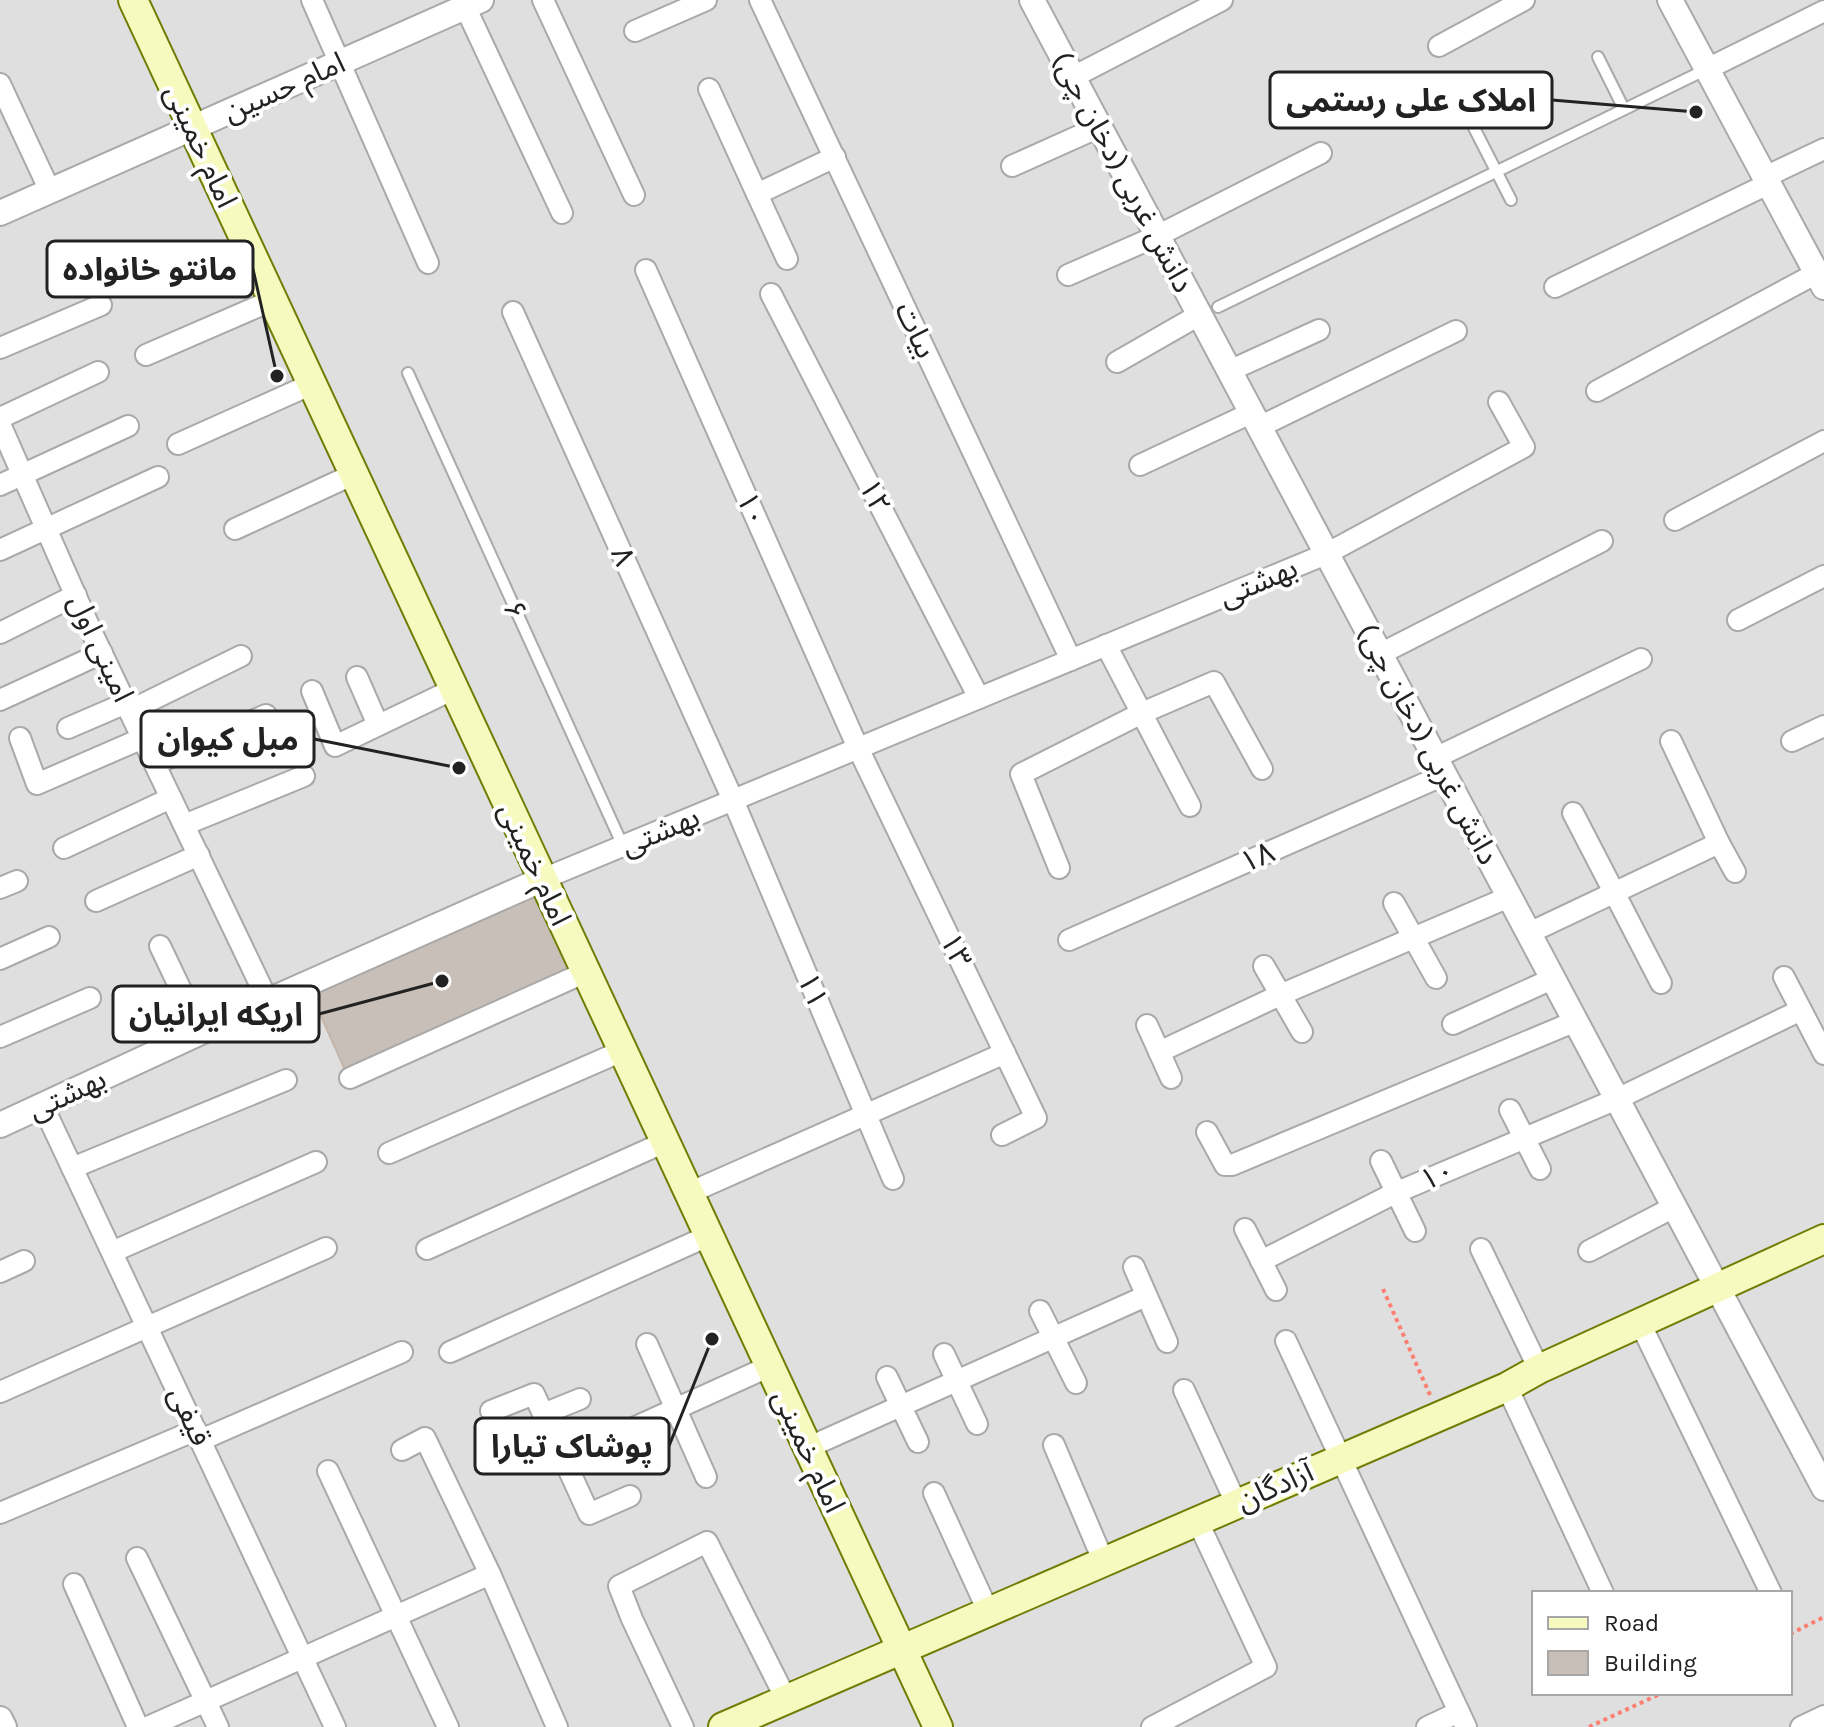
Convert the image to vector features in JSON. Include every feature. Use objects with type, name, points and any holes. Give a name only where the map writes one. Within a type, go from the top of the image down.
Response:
[{"type":"main road","name":"امام خمینی","points":[[133,0],[938,1727]]},
{"type":"main road","name":"آزادگان","points":[[735,1725],[1103,1560],[1507,1387],[1539,1369],[1824,1239]]},
{"type":"street","points":[[312,0],[428,263]]},
{"type":"street","points":[[543,0],[634,195]]},
{"type":"street","points":[[635,31],[706,0]]},
{"type":"street","name":"بیات","points":[[760,0],[1071,660]]},
{"type":"street","name":"دانش غربی (دخان چی)","points":[[1032,0],[1157,236],[1208,311],[1229,371],[1824,1488]]},
{"type":"street","points":[[1073,77],[1222,0]]},
{"type":"street","points":[[1439,46],[1524,0]]},
{"type":"street","points":[[1597,391],[1821,279],[1670,0]]},
{"type":"street","name":"امام حسین","points":[[0,213],[469,2]]},
{"type":"street","points":[[469,2],[562,213]]},
{"type":"street","points":[[1707,69],[1824,11]]},
{"type":"street","points":[[0,84],[50,191]]},
{"type":"street","points":[[709,89],[787,259]]},
{"type":"street","points":[[1012,166],[1099,127]]},
{"type":"street","points":[[1555,287],[1824,149]]},
{"type":"street","points":[[1068,275],[1157,236],[1321,153]]},
{"type":"street","points":[[757,194],[835,157]]},
{"type":"street","name":"۱۰","points":[[646,270],[858,748]]},
{"type":"street","name":"۱۲","points":[[771,294],[979,698]]},
{"type":"street","points":[[146,355],[273,300]]},
{"type":"street","points":[[0,348],[101,305]]},
{"type":"street","points":[[1117,362],[1208,311]]},
{"type":"street","name":"۸","points":[[513,312],[733,800]]},
{"type":"street","points":[[1229,371],[1319,330]]},
{"type":"street","points":[[1140,465],[1255,420],[1456,331]]},
{"type":"street","points":[[0,418],[98,372]]},
{"type":"street","points":[[178,444],[312,384]]},
{"type":"street","name":"بهشتی","points":[[1,1121],[43,1106],[268,1001],[543,879],[1326,554],[1524,447],[1499,402]]},
{"type":"street","name":"امینی اول","points":[[0,424],[102,653],[268,1001]]},
{"type":"street","points":[[0,485],[128,426]]},
{"type":"street","points":[[1675,520],[1824,441]]},
{"type":"street","points":[[235,529],[354,474]]},
{"type":"street","points":[[0,550],[158,477]]},
{"type":"street","points":[[1380,654],[1602,541]]},
{"type":"street","points":[[1738,620],[1824,576]]},
{"type":"street","points":[[0,633],[76,595]]},
{"type":"street","points":[[1106,645],[1190,806]]},
{"type":"street","points":[[0,700],[102,653]]},
{"type":"street","points":[[68,728],[128,707],[241,656]]},
{"type":"street","name":"۱۸","points":[[1069,940],[1440,766],[1641,659]]},
{"type":"street","points":[[357,677],[378,725]]},
{"type":"street","points":[[1059,868],[1021,774],[1142,713],[1214,682],[1262,769]]},
{"type":"street","points":[[312,691],[335,746],[454,689]]},
{"type":"street","points":[[155,764],[266,715]]},
{"type":"street","points":[[1792,741],[1824,726]]},
{"type":"street","points":[[20,738],[37,784],[143,738]]},
{"type":"street","points":[[1671,741],[1735,872]]},
{"type":"street","name":"۱۳","points":[[858,748],[1036,1118],[1002,1135]]},
{"type":"street","points":[[184,825],[304,776]]},
{"type":"street","points":[[64,848],[171,798]]},
{"type":"street","name":"۱۱","points":[[733,800],[893,1179]]},
{"type":"street","points":[[1573,813],[1661,983]]},
{"type":"street","points":[[1529,933],[1719,843]]},
{"type":"street","points":[[96,901],[199,855]]},
{"type":"street","points":[[1159,1052],[1280,995],[1509,897]]},
{"type":"street","points":[[1394,903],[1436,978]]},
{"type":"street","points":[[0,959],[49,937]]},
{"type":"street","points":[[160,946],[201,1032]]},
{"type":"street","points":[[1264,966],[1302,1032]]},
{"type":"street","points":[[350,1078],[586,972]]},
{"type":"street","points":[[1784,977],[1824,1054]]},
{"type":"street","points":[[1453,1024],[1552,979]]},
{"type":"street","points":[[0,1037],[90,998]]},
{"type":"street","name":"۱۰","points":[[1261,1261],[1395,1193],[1617,1099],[1801,1010]]},
{"type":"street","points":[[1207,1132],[1225,1165],[1232,1165],[1576,1021]]},
{"type":"street","points":[[1147,1025],[1171,1078]]},
{"type":"street","points":[[389,1153],[622,1051]]},
{"type":"street","points":[[689,1193],[1005,1053]]},
{"type":"street","points":[[72,1168],[286,1080]]},
{"type":"street","name":"قیفی","points":[[43,1106],[335,1727]]},
{"type":"street","points":[[1510,1110],[1540,1169]]},
{"type":"street","points":[[427,1249],[665,1142]]},
{"type":"street","points":[[1381,1161],[1415,1231]]},
{"type":"street","points":[[112,1252],[316,1162]]},
{"type":"street","points":[[1589,1251],[1674,1207]]},
{"type":"street","points":[[1245,1229],[1276,1290]]},
{"type":"street","points":[[450,1352],[708,1236]]},
{"type":"street","points":[[0,1392],[326,1248]]},
{"type":"street","points":[[1481,1249],[1539,1369]]},
{"type":"street","points":[[0,1272],[24,1261]]},
{"type":"street","points":[[1134,1267],[1167,1342]]},
{"type":"street","points":[[807,1448],[1146,1296]]},
{"type":"street","points":[[1040,1311],[1076,1383]]},
{"type":"street","points":[[1641,1325],[1770,1591]]},
{"type":"street","points":[[1286,1341],[1462,1720],[1427,1727]]},
{"type":"street","points":[[647,1344],[706,1477]]},
{"type":"street","points":[[0,1513],[402,1352]]},
{"type":"street","points":[[944,1354],[977,1424]]},
{"type":"street","points":[[565,1459],[770,1366]]},
{"type":"street","points":[[887,1377],[918,1442]]},
{"type":"street","points":[[1507,1387],[1602,1591]]},
{"type":"street","points":[[1184,1390],[1236,1503]]},
{"type":"street","points":[[491,1411],[534,1394],[589,1514],[630,1496]]},
{"type":"street","points":[[543,1414],[580,1399]]},
{"type":"street","points":[[402,1450],[425,1438],[490,1574],[557,1727]]},
{"type":"street","points":[[1054,1445],[1103,1560]]},
{"type":"street","points":[[328,1471],[448,1727]]},
{"type":"street","points":[[934,1493],[988,1611]]},
{"type":"street","points":[[1152,1727],[1266,1667],[1197,1520]]},
{"type":"street","points":[[683,1727],[619,1586],[707,1542],[787,1701]]},
{"type":"street","points":[[137,1558],[218,1727]]},
{"type":"street","points":[[148,1727],[490,1574]]},
{"type":"street","points":[[74,1584],[138,1727]]},
{"type":"street","points":[[1801,1727],[1824,1716]]},
{"type":"street","points":[[0,1719],[4,1727]]},
{"type":"lane","points":[[1598,57],[1624,109]]},
{"type":"lane","points":[[1208,311],[1707,69]]},
{"type":"lane","points":[[1470,120],[1511,200]]},
{"type":"lane","name":"۶","points":[[408,373],[623,846]]},
{"type":"path","points":[[1383,1289],[1439,1416]]},
{"type":"path","points":[[1792,1633],[1824,1617]]},
{"type":"path","points":[[1589,1727],[1658,1695]]},
{"type":"shaded area","points":[[0,0],[1824,0],[1824,1727],[0,1727]]},
{"type":"building","points":[[539,892],[573,969],[345,1070],[311,994]]},
{"type":"place","name":"املاک علی رستمی","points":[[1696,112]]},
{"type":"place","name":"مانتو خانواده","points":[[277,376]]},
{"type":"place","name":"مبل کیوان","points":[[459,768]]},
{"type":"place","name":"اریکه ایرانیان","points":[[442,981]]},
{"type":"place","name":"پوشاک تیارا","points":[[712,1339]]}]
